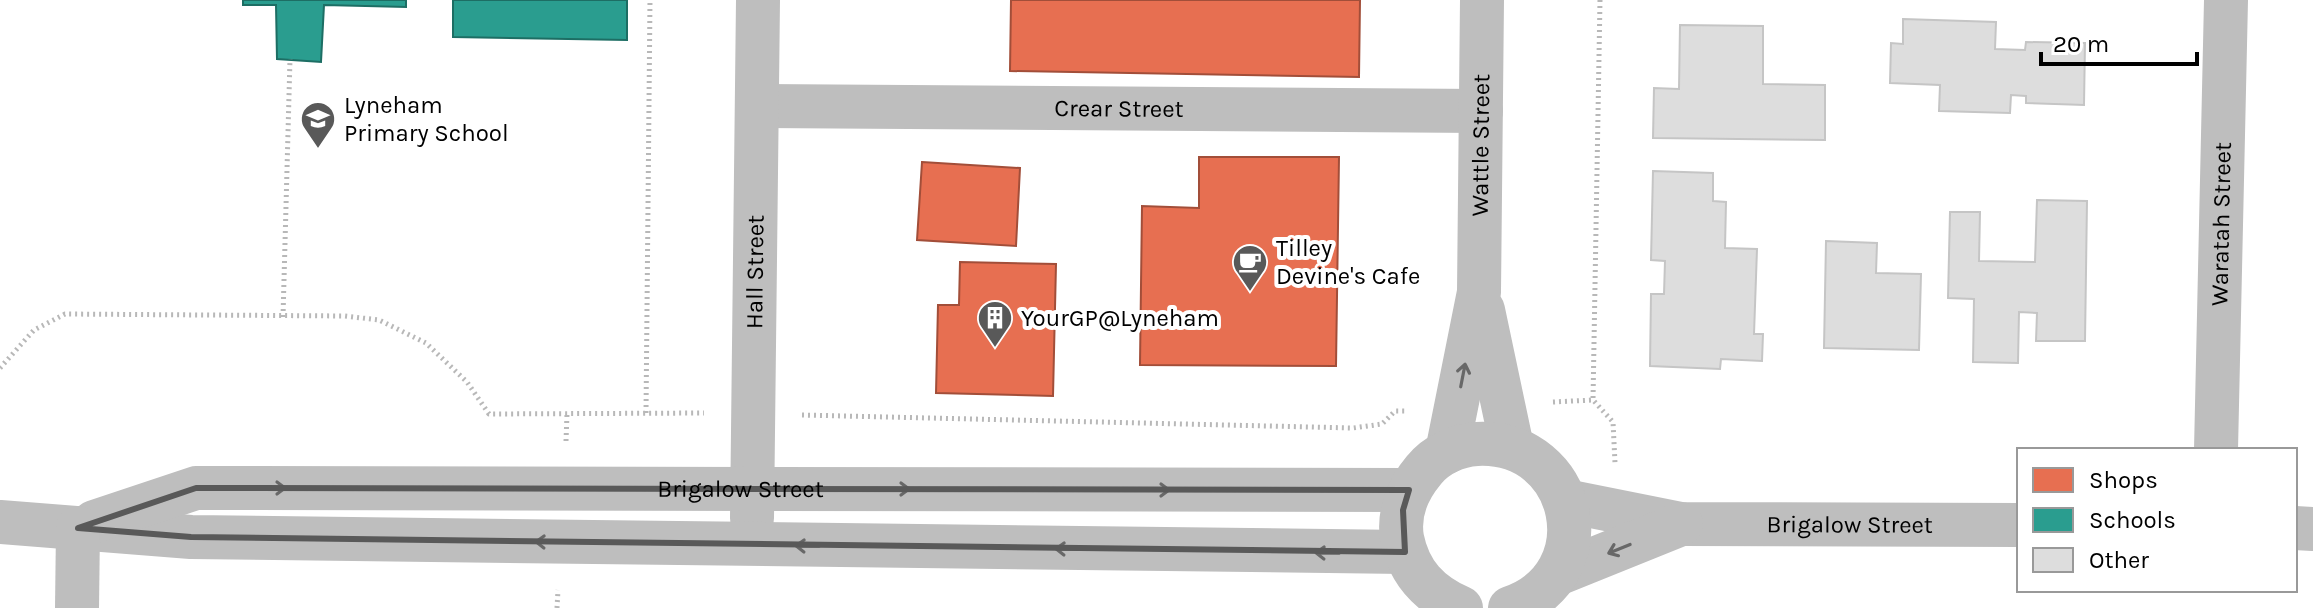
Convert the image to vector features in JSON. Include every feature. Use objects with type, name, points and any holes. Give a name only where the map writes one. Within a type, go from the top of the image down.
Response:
[{"type":"street","name":"Hall Street","points":[[752,545],[758,0]]},
{"type":"street","name":"Wattle Street","points":[[1447,452],[1479,292],[1482,0]]},
{"type":"street","name":"Waratah Street","points":[[2216,448],[2226,0]]},
{"type":"street","name":"Crear Street","points":[[757,106],[1481,111]]},
{"type":"street","name":"Wattle Street","points":[[1479,292],[1512,447]]},
{"type":"street","points":[[1451,606],[1414,572],[1401,532],[1403,510],[1409,490],[1425,468],[1447,452],[1468,444],[1490,443],[1512,447],[1536,459],[1554,478],[1566,501],[1570,526],[1567,551],[1557,574],[1543,590],[1525,603],[1510,608]]},
{"type":"street","name":"Brigalow Street","points":[[78,528],[196,488],[1409,490]]},
{"type":"street","name":"Brigalow Street","points":[[1566,501],[1681,524],[2017,525]]},
{"type":"street","name":"Brigalow Street","points":[[0,522],[191,537],[1405,552]]},
{"type":"street","name":"Brigalow Street","points":[[1557,574],[1681,524]]},
{"type":"street","points":[[77,608],[78,528]]},
{"type":"path","points":[[646,413],[650,0]]},
{"type":"path","points":[[1600,0],[1593,400],[1613,422]]},
{"type":"path","points":[[283,317],[290,59]]},
{"type":"path","points":[[0,368],[34,330],[65,314],[345,316],[379,320],[426,343],[467,382],[489,414],[754,414],[1353,428],[1382,424],[1395,411]]},
{"type":"highlighted area","points":[[196,488],[1409,490],[1403,510],[1405,552],[1356,553],[191,537],[78,528]]},
{"type":"building: Shops","points":[[1011,0],[1360,0],[1359,77],[1010,71]]},
{"type":"building: Shops","points":[[1199,157],[1339,157],[1336,366],[1140,365],[1142,206],[1199,208]]},
{"type":"building: Shops","points":[[922,162],[1020,168],[1016,246],[917,240]]},
{"type":"building: Shops","name":"YourGP@Lyneham","points":[[960,262],[1056,264],[1053,396],[936,393],[938,305],[959,305]]},
{"type":"building: Schools","points":[[243,0],[406,0],[406,7],[324,5],[321,62],[277,59],[276,5],[243,5]]},
{"type":"building: Schools","points":[[453,0],[627,0],[627,40],[453,37]]},
{"type":"building: Other","points":[[1903,19],[1996,22],[1995,49],[2025,50],[2026,42],[2085,43],[2084,105],[2026,103],[2026,96],[2011,95],[2010,113],[1939,111],[1940,85],[1890,83],[1891,43],[1903,44]]},
{"type":"building: Other","points":[[1680,25],[1763,26],[1763,84],[1825,85],[1825,140],[1653,138],[1654,88],[1679,89]]},
{"type":"building: Other","points":[[1653,171],[1713,173],[1713,201],[1726,202],[1725,248],[1757,249],[1754,334],[1763,334],[1762,361],[1721,359],[1720,369],[1650,366],[1651,294],[1664,294],[1665,261],[1651,260]]},
{"type":"building: Other","points":[[2037,200],[2087,201],[2085,341],[2036,341],[2037,313],[2019,312],[2018,363],[1973,362],[1974,299],[1948,298],[1950,212],[1980,212],[1979,261],[2035,262]]},
{"type":"building: Other","points":[[1826,241],[1877,243],[1876,273],[1921,274],[1919,350],[1824,348]]},
{"type":"place","name":"Lyneham Primary School","points":[[318,150]]},
{"type":"place","name":"Tilley Devine's Cafe","points":[[1250,293]]},
{"type":"place","name":"YourGP@Lyneham","points":[[995,349]]}]
